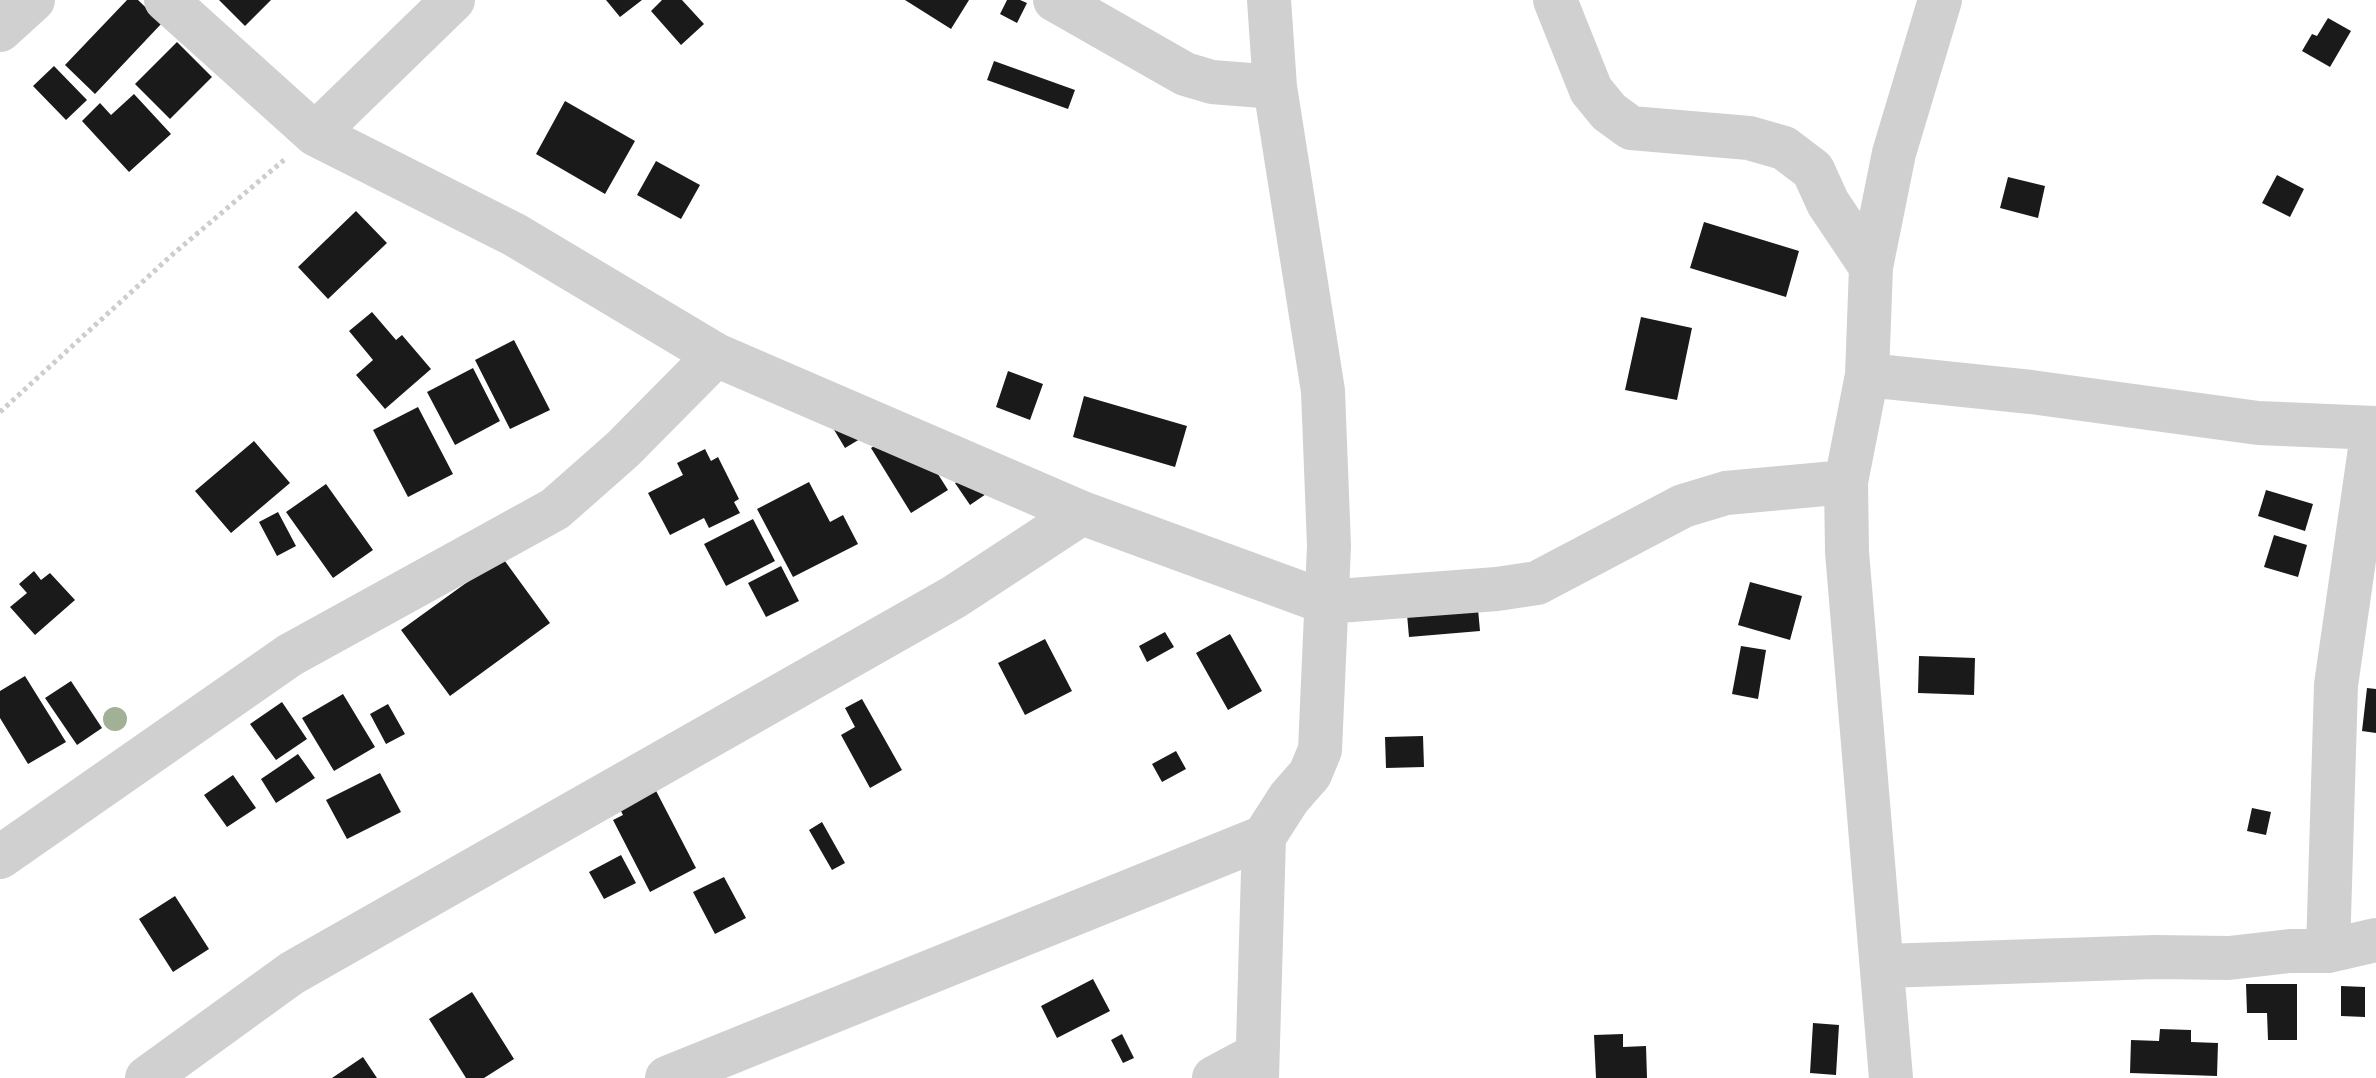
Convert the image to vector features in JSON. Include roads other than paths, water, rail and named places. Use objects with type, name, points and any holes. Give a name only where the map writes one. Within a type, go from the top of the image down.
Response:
[{"type":"street","points":[[0,30],[33,0]]},
{"type":"street","points":[[166,0],[315,134],[515,235],[716,355],[1082,513],[1325,602],[1497,589],[1537,583],[1683,506],[1726,493],[1846,482]]},
{"type":"street","points":[[315,134],[453,0]]},
{"type":"street","points":[[1055,0],[1185,74],[1212,82],[1275,87]]},
{"type":"street","points":[[1214,1078],[1257,1066],[1264,837],[1289,798],[1310,774],[1320,750],[1329,546],[1323,391],[1275,87],[1269,0]]},
{"type":"street","points":[[1555,0],[1591,90],[1609,112],[1631,128],[1749,138],[1784,148],[1813,170],[1828,203],[1871,267]]},
{"type":"street","points":[[1891,1078],[1847,552],[1846,482],[1867,375],[1871,267],[1894,153],[1940,0]]},
{"type":"street","points":[[0,857],[290,655],[555,509],[623,449],[716,355]]},
{"type":"street","points":[[1867,375],[2031,392],[2258,423],[2374,428],[2356,679],[2328,951]]},
{"type":"street","points":[[147,1078],[292,973],[954,597],[1082,513]]},
{"type":"street","points":[[667,1078],[1264,837]]},
{"type":"street","points":[[1884,966],[2155,957],[2229,958],[2290,951],[2328,951],[2376,940]]}]
